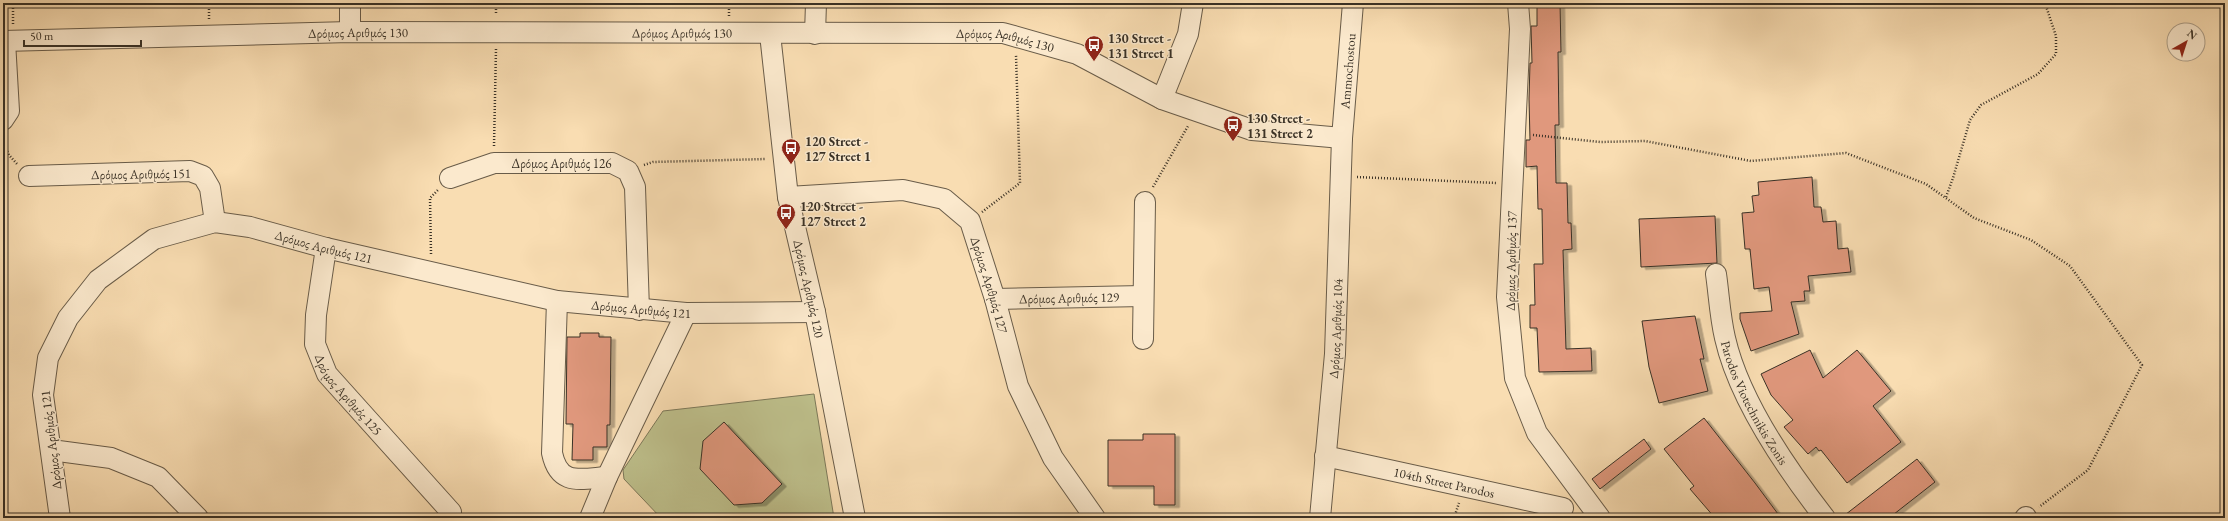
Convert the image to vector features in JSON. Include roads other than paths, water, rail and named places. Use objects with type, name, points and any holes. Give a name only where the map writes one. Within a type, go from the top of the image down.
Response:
[{"type":"street","points":[[350,3],[350,32]]},
{"type":"street","points":[[815,34],[816,3]]},
{"type":"street","points":[[1162,99],[1188,34],[1193,3]]},
{"type":"street","name":"Ammochostou","points":[[1342,138],[1353,3]]},
{"type":"street","name":"Δρόμος Αριθμός 137","points":[[1518,3],[1520,29],[1507,297],[1515,378],[1537,432],[1600,518]]},
{"type":"street","name":"Δρόμος Αριθμός 130","points":[[4,41],[350,32],[770,34],[1003,33],[1077,54],[1162,99],[1252,130],[1342,138]]},
{"type":"street","name":"Δρόμος Αριθμός 120","points":[[770,34],[788,197],[815,312],[855,518]]},
{"type":"street","points":[[3,120],[9,111],[4,41]]},
{"type":"street","name":"Δρόμος Αριθμός 104","points":[[1320,518],[1335,354],[1342,138]]},
{"type":"street","name":"Δρόμος Αριθμός 126","points":[[450,178],[494,163],[612,163],[628,171],[635,187],[639,310]]},
{"type":"street","name":"Δρόμος Αριθμός 151","points":[[29,176],[190,171],[203,176],[210,188],[215,222]]},
{"type":"street","name":"Δρόμος Αριθμός 127","points":[[788,197],[903,190],[944,199],[970,221],[995,299],[1018,386],[1053,458],[1095,518]]},
{"type":"street","points":[[1143,339],[1144,202]]},
{"type":"street","name":"Δρόμος Αριθμός 121","points":[[60,518],[43,395],[48,358],[68,318],[98,280],[154,239],[215,222],[250,227],[326,248],[557,301],[639,310],[686,313],[815,312]]},
{"type":"street","name":"Δρόμος Αριθμός 125","points":[[326,248],[316,315],[315,344],[327,374],[452,512]]},
{"type":"street","name":"Parodos Viotechnikis Zonis","points":[[1716,274],[1725,338],[1745,395],[1797,482],[1825,518]]},
{"type":"street","name":"Δρόμος Αριθμός 129","points":[[995,299],[1143,296]]},
{"type":"street","points":[[557,301],[552,453],[555,465],[561,473],[570,479],[607,478]]},
{"type":"street","points":[[590,518],[607,478],[686,313]]},
{"type":"street","points":[[51,450],[111,458],[158,477],[198,518]]},
{"type":"street","name":"104th Street Parodos","points":[[1325,456],[1563,508]]},
{"type":"place","name":"130 Street - 131 Street 1","points":[[1094,62]]},
{"type":"place","name":"130 Street - 131 Street 2","points":[[1233,142]]},
{"type":"place","name":"120 Street - 127 Street 1","points":[[791,165]]},
{"type":"place","name":"120 Street - 127 Street 2","points":[[786,230]]}]
